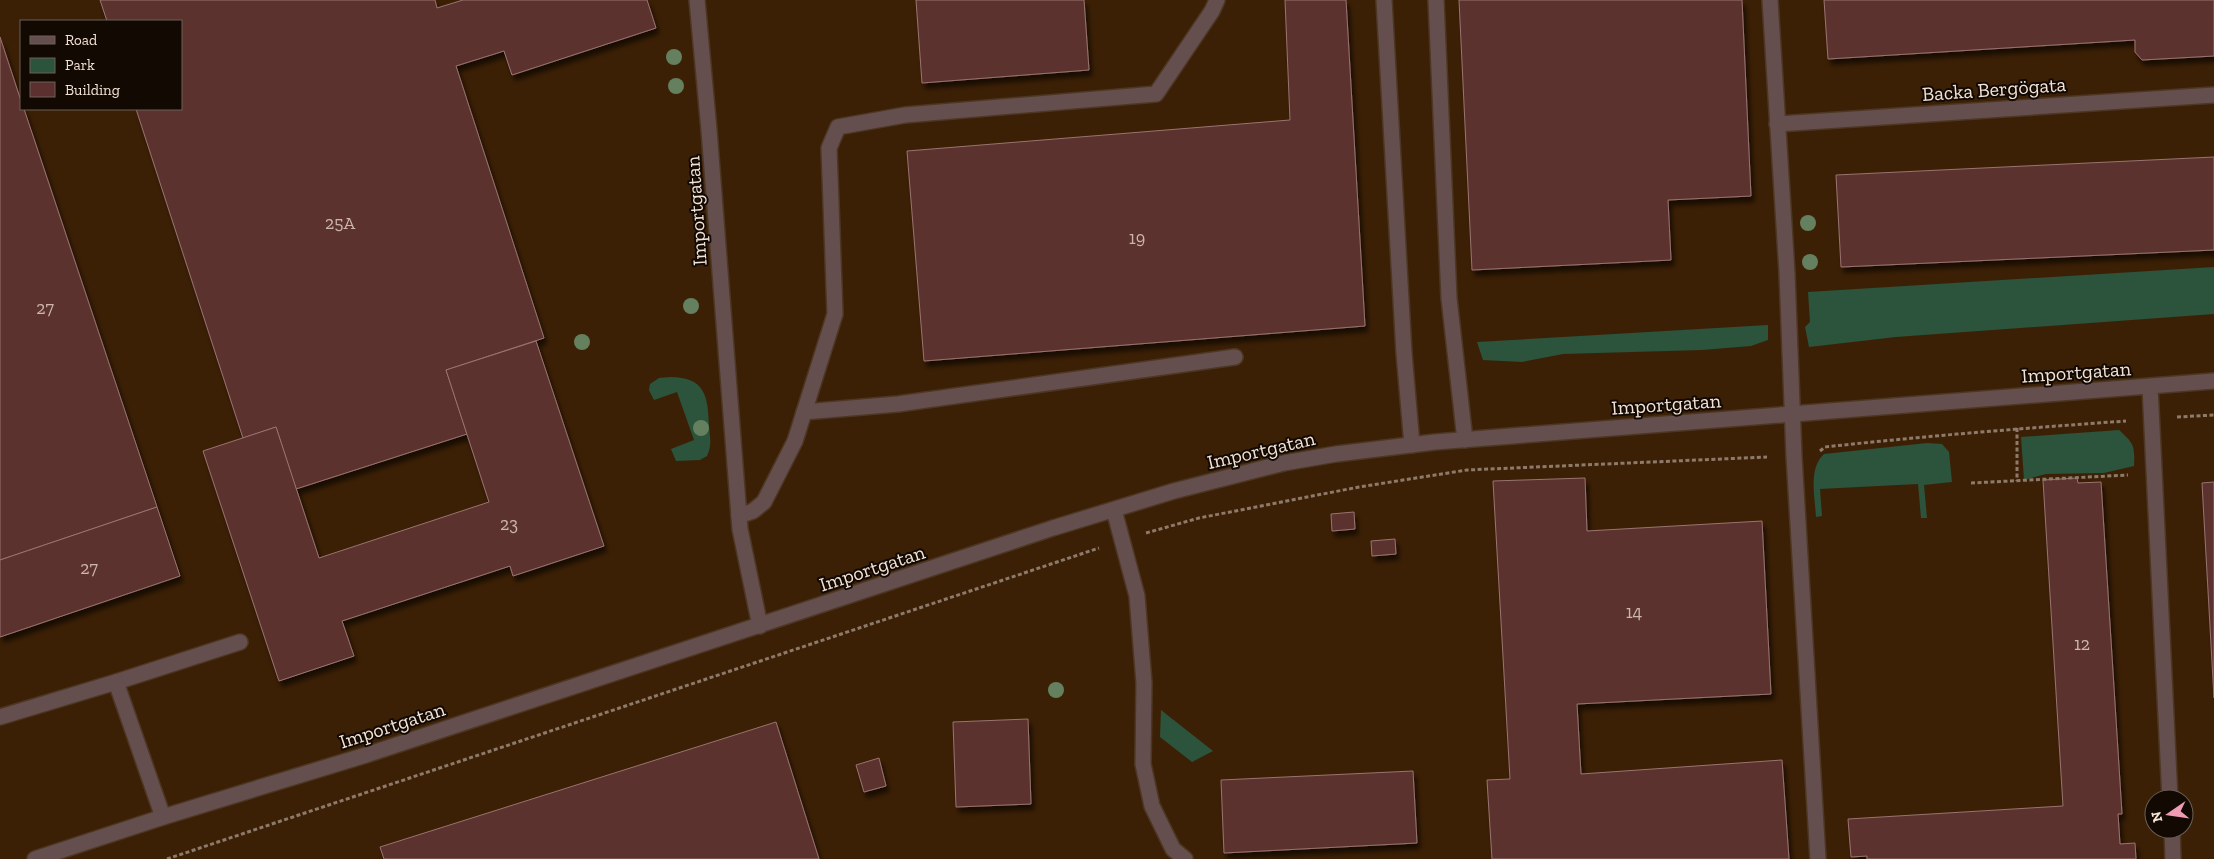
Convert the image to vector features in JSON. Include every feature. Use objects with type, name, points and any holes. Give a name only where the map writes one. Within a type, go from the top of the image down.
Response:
[{"type":"street","name":"Importgatan","points":[[697,0],[713,177],[739,516],[760,626]]},
{"type":"street","points":[[739,516],[753,511],[764,502],[795,440],[835,314],[829,148],[838,127],[905,116],[1156,94],[1212,11],[1217,0]]},
{"type":"street","points":[[1384,0],[1403,343],[1412,445]]},
{"type":"street","points":[[1436,0],[1449,298],[1465,440]]},
{"type":"street","points":[[1770,0],[1787,273],[1794,456],[1818,859]]},
{"type":"street","name":"Backa Bergögata","points":[[1777,124],[2214,95]]},
{"type":"street","points":[[804,412],[898,404],[1236,357]]},
{"type":"street","name":"Importgatan","points":[[35,859],[163,817],[366,755],[1114,510],[1174,491],[1284,463],[1336,454],[1465,440],[2214,381]]},
{"type":"street","points":[[2150,387],[2170,789]]},
{"type":"street","points":[[1114,510],[1136,596],[1144,683],[1143,764],[1152,806],[1174,849],[1185,859]]},
{"type":"street","points":[[0,717],[240,642]]},
{"type":"street","points":[[116,682],[163,817]]},
{"type":"street","points":[[2172,839],[2173,859]]},
{"type":"path","points":[[167,859],[1122,540],[1199,518],[1467,470],[1794,456],[1817,454],[1825,447],[2017,428],[2214,415]]},
{"type":"path","points":[[2017,428],[2018,481]]},
{"type":"path","points":[[1971,483],[2135,474]]},
{"type":"shaded area","points":[[0,0],[2214,0],[2214,859],[0,859]]},
{"type":"green space","points":[[2214,267],[2214,314],[1896,337],[1809,347],[1805,327],[1810,322],[1808,292]]},
{"type":"green space","points":[[1768,325],[1768,340],[1751,346],[1702,350],[1563,354],[1522,362],[1483,360],[1477,342]]},
{"type":"green space","points":[[670,377],[691,380],[702,390],[705,397],[710,445],[707,456],[700,460],[676,461],[671,449],[694,440],[677,392],[654,400],[649,390],[650,384],[659,378]]},
{"type":"green space","points":[[2119,430],[2132,445],[2134,466],[2104,473],[2046,474],[2024,480],[2021,437]]},
{"type":"green space","points":[[1927,443],[1942,444],[1949,452],[1952,482],[1924,485],[1927,518],[1921,518],[1918,484],[1820,489],[1822,516],[1816,517],[1814,475],[1819,460],[1824,454]]},
{"type":"green space","points":[[1161,710],[1213,751],[1192,762],[1160,737]]},
{"type":"building","points":[[100,0],[435,0],[437,8],[463,0],[647,0],[656,28],[512,75],[504,51],[456,66],[544,338],[446,370],[467,434],[296,489],[276,427],[243,438],[136,110],[182,110],[182,20],[107,20]]},
{"type":"building","points":[[916,0],[1084,0],[1089,70],[922,83]]},
{"type":"building","points":[[1285,0],[1346,0],[1365,326],[924,361],[907,151],[1290,120]]},
{"type":"building","points":[[1459,0],[1742,0],[1751,196],[1668,200],[1671,260],[1472,270]]},
{"type":"building","points":[[1824,0],[2214,0],[2214,56],[2142,60],[2135,52],[2135,40],[1828,59]]},
{"type":"building","points":[[0,37],[20,98],[20,110],[24,110],[157,507],[0,560]]},
{"type":"building","points":[[2214,157],[2214,250],[1841,267],[1836,175]]},
{"type":"building","points":[[536,341],[604,546],[513,576],[510,566],[342,621],[354,656],[279,681],[203,451],[276,427],[319,558],[489,502],[446,370]]},
{"type":"building","points":[[1585,478],[1587,531],[1762,521],[1771,694],[1577,704],[1581,774],[1782,760],[1789,859],[1492,859],[1487,780],[1510,779],[1493,481]]},
{"type":"building","points":[[2077,478],[2078,483],[2101,482],[2122,814],[2118,814],[2120,844],[2135,843],[2136,859],[1867,859],[1867,856],[1851,857],[1848,819],[2063,806],[2043,480]]},
{"type":"building","points":[[2214,482],[2214,698],[2202,483]]},
{"type":"building","points":[[157,507],[180,576],[0,637],[0,560]]},
{"type":"building","points":[[1354,512],[1355,529],[1332,531],[1331,514]]},
{"type":"building","points":[[1395,539],[1396,554],[1372,556],[1371,541]]},
{"type":"building","points":[[1028,719],[1031,804],[956,807],[953,722]]},
{"type":"building","points":[[776,722],[819,859],[384,859],[380,847]]},
{"type":"building","points":[[879,758],[886,786],[864,792],[856,765]]},
{"type":"building","points":[[1413,771],[1417,843],[1224,853],[1221,780]]}]
